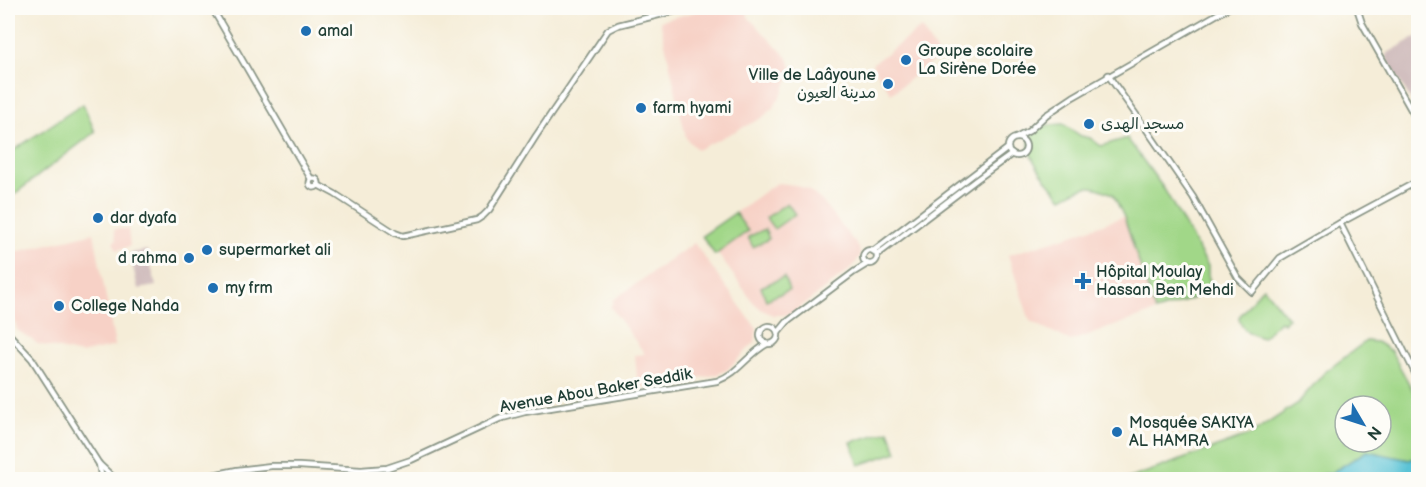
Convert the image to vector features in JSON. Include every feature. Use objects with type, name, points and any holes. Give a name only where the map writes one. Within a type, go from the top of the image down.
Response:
[{"type":"main road","points":[[212,8],[311,179],[317,179],[318,185],[403,236],[477,220],[483,216],[608,30],[618,25],[687,8]]},
{"type":"main road","points":[[875,253],[1008,148],[1010,141],[1029,131],[1052,110],[1108,75],[1228,8]]},
{"type":"main road","points":[[1357,8],[1362,23],[1419,122]]},
{"type":"main road","points":[[1108,75],[1193,197],[1238,278],[1252,292],[1280,258],[1419,182]]},
{"type":"main road","points":[[1008,148],[1012,154],[1021,155],[1026,146],[1029,131]]},
{"type":"main road","points":[[1016,138],[1023,141],[1026,146]]},
{"type":"main road","points":[[854,272],[867,251],[875,253],[1012,154]]},
{"type":"main road","points":[[1340,224],[1419,379]]},
{"type":"main road","points":[[787,322],[763,328],[760,333],[761,340],[767,344],[777,341],[778,333],[787,322],[854,272],[875,262],[877,260],[875,253]]},
{"type":"main road","points":[[863,257],[867,264]]},
{"type":"main road","points":[[774,327],[778,333]]},
{"type":"main road","points":[[8,333],[32,359],[99,464],[116,480]]},
{"type":"main road","name":"Avenue Abou Baker Seddik","points":[[755,351],[760,337]]},
{"type":"main road","name":"Avenue Abou Baker Seddik","points":[[189,480],[271,466],[361,470],[387,468],[411,460],[499,419],[537,410],[717,381],[734,373],[755,351],[767,344]]},
{"type":"main road","points":[[99,464],[102,480]]},
{"type":"shaded area","points":[[710,8],[746,8],[748,17],[788,58],[792,70],[782,94],[773,108],[762,118],[697,150],[686,138],[660,21]]},
{"type":"shaded area","name":"Groupe scolaire La Sirène Dorée","points":[[921,28],[939,56],[891,94],[872,64]]},
{"type":"shaded area","points":[[1418,36],[1418,113],[1386,54]]},
{"type":"shaded area","points":[[779,183],[807,189],[822,201],[859,248],[860,256],[852,268],[791,314],[773,315],[762,310],[753,302],[704,235]]},
{"type":"shaded area","name":"Hôpital Moulay Hassan Ben Mehdi","points":[[1128,215],[1160,310],[1071,341],[1030,321],[1008,255]]},
{"type":"shaded area","points":[[114,229],[128,229],[130,246],[117,250],[113,242],[116,240]]},
{"type":"shaded area","name":"College Nahda","points":[[94,233],[115,346],[81,354],[38,344],[17,330],[8,290],[8,254]]},
{"type":"shaded area","points":[[694,243],[757,329],[755,342],[727,370],[716,375],[638,387],[635,355],[645,354],[610,306],[614,303],[612,301]]},
{"type":"shaded area","points":[[147,250],[156,286],[138,289],[130,253]]},
{"type":"green space","points":[[83,104],[95,132],[8,199],[8,154]]},
{"type":"green space","points":[[1063,124],[1101,146],[1127,138],[1164,189],[1208,266],[1211,285],[1199,295],[1185,302],[1155,311],[1124,217],[1113,194],[1087,187],[1062,198],[1034,162],[1029,146],[1030,139],[1038,126]]},
{"type":"green space","points":[[787,203],[795,214],[774,229],[766,218]]},
{"type":"green space","points":[[735,213],[748,231],[715,255],[702,236]]},
{"type":"green space","points":[[765,229],[769,239],[753,247],[748,237]]},
{"type":"green space","points":[[784,277],[789,290],[766,300],[761,287]]},
{"type":"green space","points":[[1263,287],[1288,318],[1284,323],[1280,321],[1262,338],[1244,328],[1239,317]]},
{"type":"green space","points":[[1418,304],[1418,339],[1408,312]]},
{"type":"green space","points":[[1366,341],[1377,342],[1391,351],[1418,400],[1418,457],[1409,460],[1381,454],[1393,454],[1393,394],[1333,394],[1333,454],[1362,454],[1331,473],[1304,479],[1125,480],[1250,435],[1298,403],[1324,373]]},
{"type":"green space","points":[[889,431],[897,452],[859,465],[851,442]]},
{"type":"water","points":[[1362,454],[1381,454],[1409,460],[1418,457],[1418,479],[1304,479],[1331,473]]},
{"type":"place","name":"amal","points":[[306,31]]},
{"type":"place","name":"Groupe scolaire La Sirène Dorée","points":[[906,60]]},
{"type":"place","name":"Ville de Laâyoune مدينة العيون","points":[[888,84]]},
{"type":"place","name":"farm hyami","points":[[641,108]]},
{"type":"place","name":"مسجد الهدى","points":[[1089,124]]},
{"type":"place","name":"dar dyafa","points":[[98,218]]},
{"type":"place","name":"supermarket ali","points":[[207,250]]},
{"type":"place","name":"d rahma","points":[[189,258]]},
{"type":"place","name":"Hôpital Moulay Hassan Ben Mehdi","points":[[1083,281]]},
{"type":"place","name":"my frm","points":[[213,288]]},
{"type":"place","name":"College Nahda","points":[[59,306]]},
{"type":"place","name":"Mosquée SAKIYA AL HAMRA","points":[[1117,432]]}]
